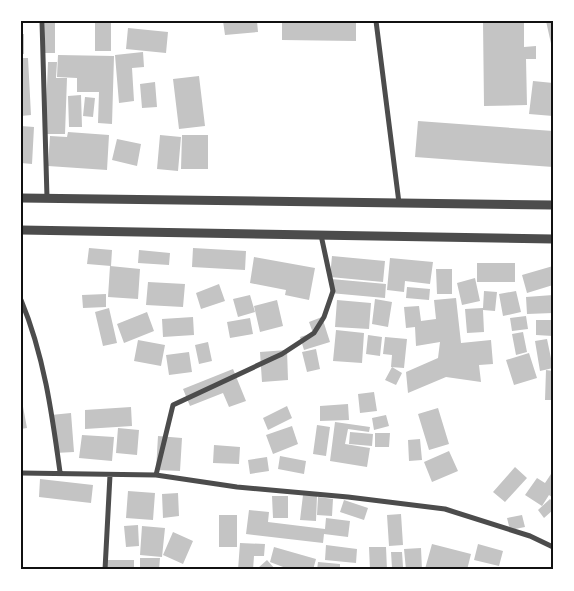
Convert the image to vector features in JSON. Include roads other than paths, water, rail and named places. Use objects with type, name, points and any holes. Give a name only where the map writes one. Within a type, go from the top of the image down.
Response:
[{"type":"street","points":[[42,21],[47,198]]},
{"type":"street","points":[[376,21],[399,204]]},
{"type":"street","points":[[21,198],[553,205]]},
{"type":"street","points":[[21,230],[553,239]]},
{"type":"street","points":[[156,475],[172,406],[282,354],[314,333],[324,317],[333,291],[321,235]]},
{"type":"street","points":[[21,300],[42,365],[51,402],[60,472]]},
{"type":"street","points":[[21,473],[60,472],[156,475],[236,487],[348,497],[445,509],[530,536],[553,547]]},
{"type":"street","points":[[105,570],[110,475]]}]
